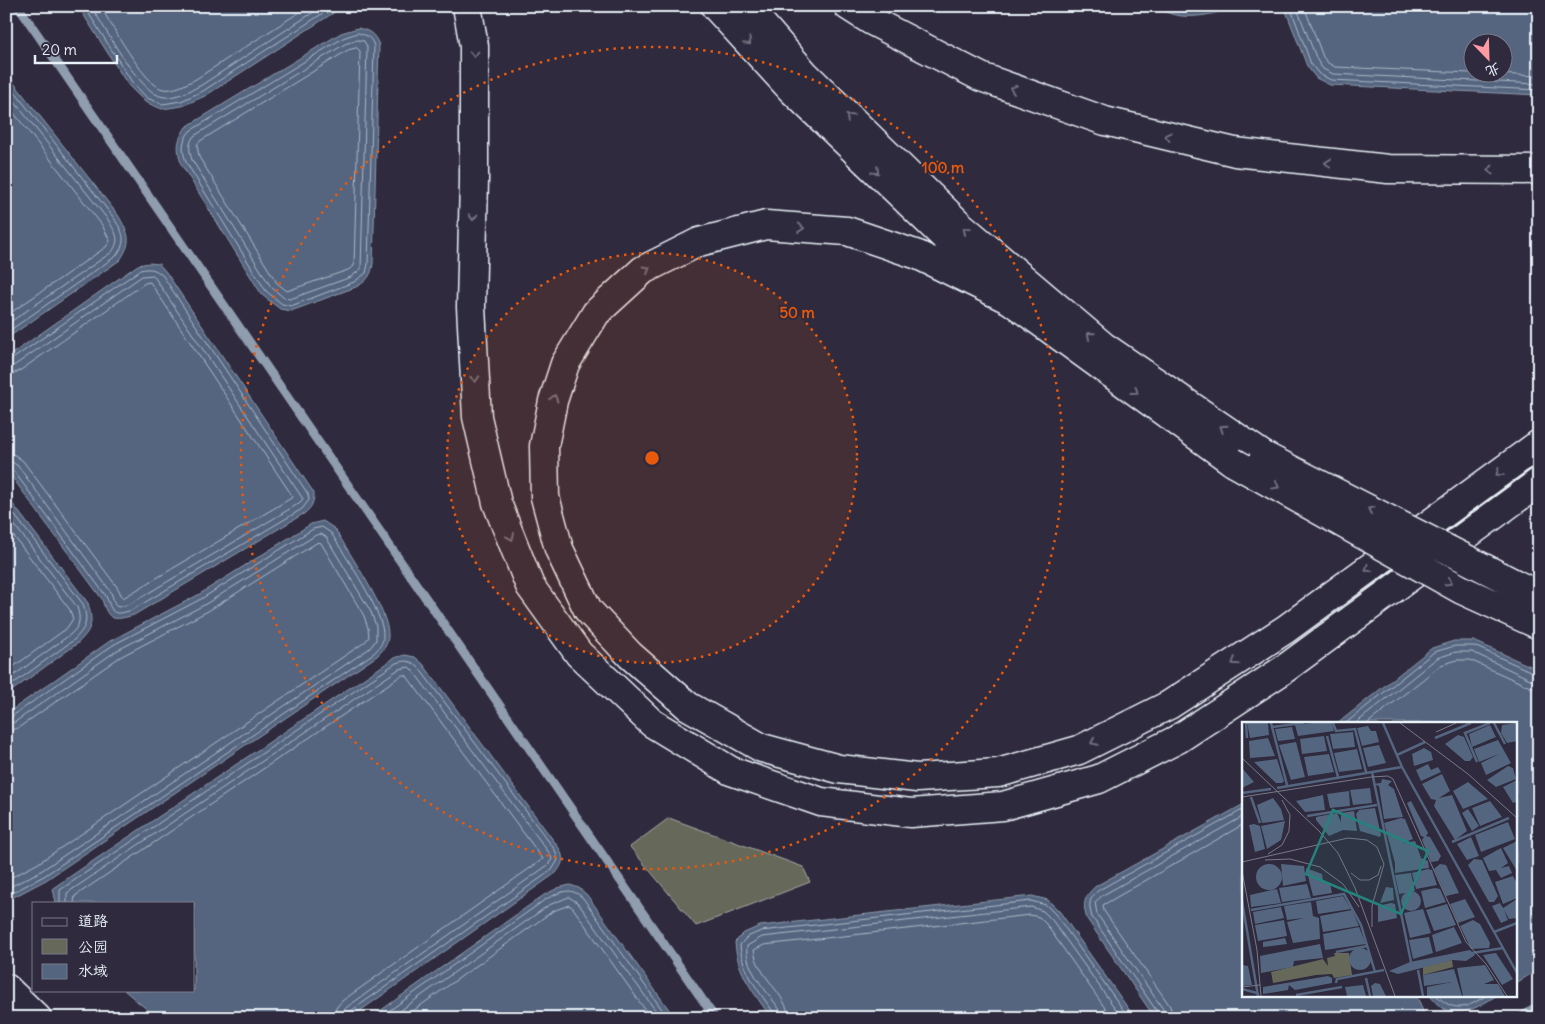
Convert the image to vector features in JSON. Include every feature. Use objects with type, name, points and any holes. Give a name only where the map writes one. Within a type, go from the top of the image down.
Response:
[{"type":"main road","points":[[467,6],[474,46],[474,180],[471,307],[477,417],[497,503],[530,586],[579,654],[652,723],[731,771],[821,802],[910,813],[1003,806],[1099,779],[1178,739],[1283,670],[1539,482]]},
{"type":"main road","points":[[715,6],[960,226],[1104,346],[1264,456],[1539,596]]},
{"type":"main road","points":[[746,6],[797,81],[1010,300],[1233,462],[1462,590],[1539,625]]},
{"type":"main road","points":[[848,6],[870,20],[981,77],[1105,121],[1235,152],[1388,169],[1539,170]]},
{"type":"main road","points":[[1010,300],[918,255],[848,231],[766,226],[699,242],[643,270],[596,313],[565,364],[553,401],[544,446],[545,497],[559,549],[588,610],[630,655],[688,706],[762,748],[839,770],[917,778],[998,773],[1078,750],[1169,705],[1286,629],[1539,444]]},
{"type":"main road","points":[[6,988],[37,1018]]},
{"type":"green space","points":[[669,818],[803,867],[810,882],[696,926],[630,847]]},
{"type":"water","points":[[78,6],[344,6],[205,96],[182,106],[162,109],[145,102],[128,85]]},
{"type":"water","points":[[1156,6],[1238,6],[1207,15],[1185,16],[1165,12]]},
{"type":"water","points":[[1284,6],[1533,6],[1539,16],[1539,95],[1330,85],[1316,78],[1307,66]]},
{"type":"water","points":[[358,28],[371,33],[379,45],[372,268],[368,278],[356,287],[291,311],[280,309],[262,295],[181,164],[178,149],[180,137],[186,127],[341,33]]},
{"type":"water","points":[[6,73],[118,215],[125,227],[128,242],[127,248],[120,260],[6,339]]},
{"type":"water","points":[[159,264],[166,272],[314,493],[314,496],[311,506],[305,513],[134,615],[112,618],[107,612],[102,599],[6,469],[6,358],[138,265]]},
{"type":"water","points":[[6,495],[88,603],[91,620],[87,633],[78,643],[6,695]]},
{"type":"water","points":[[323,521],[335,529],[376,598],[387,625],[388,639],[383,649],[377,656],[46,880],[6,901],[6,714],[110,641],[198,595],[311,524]]},
{"type":"water","points":[[1454,641],[1474,641],[1539,670],[1539,969],[1518,982],[1518,722],[1339,722],[1432,648]]},
{"type":"water","points":[[405,655],[415,657],[423,664],[559,848],[563,858],[562,864],[556,873],[350,1018],[157,1018],[126,992],[195,992],[195,902],[56,902],[53,888],[394,658]]},
{"type":"water","points":[[1242,805],[1242,996],[1416,996],[1425,1018],[1155,1018],[1087,919],[1085,901],[1089,893],[1096,886]]},
{"type":"water","points":[[570,885],[579,888],[587,895],[675,1018],[370,1018],[544,895],[558,888]]},
{"type":"water","points":[[1032,896],[1048,900],[1060,912],[1135,1018],[771,1018],[747,982],[736,953],[735,942],[744,933],[760,926]]},
{"type":"water","points":[[1430,996],[1495,996],[1465,1011],[1451,1011],[1438,1005]]},
{"type":"waterway","points":[[18,6],[715,1018]]},
{"type":"waterway","points":[[1520,1018],[1539,1006]]}]
